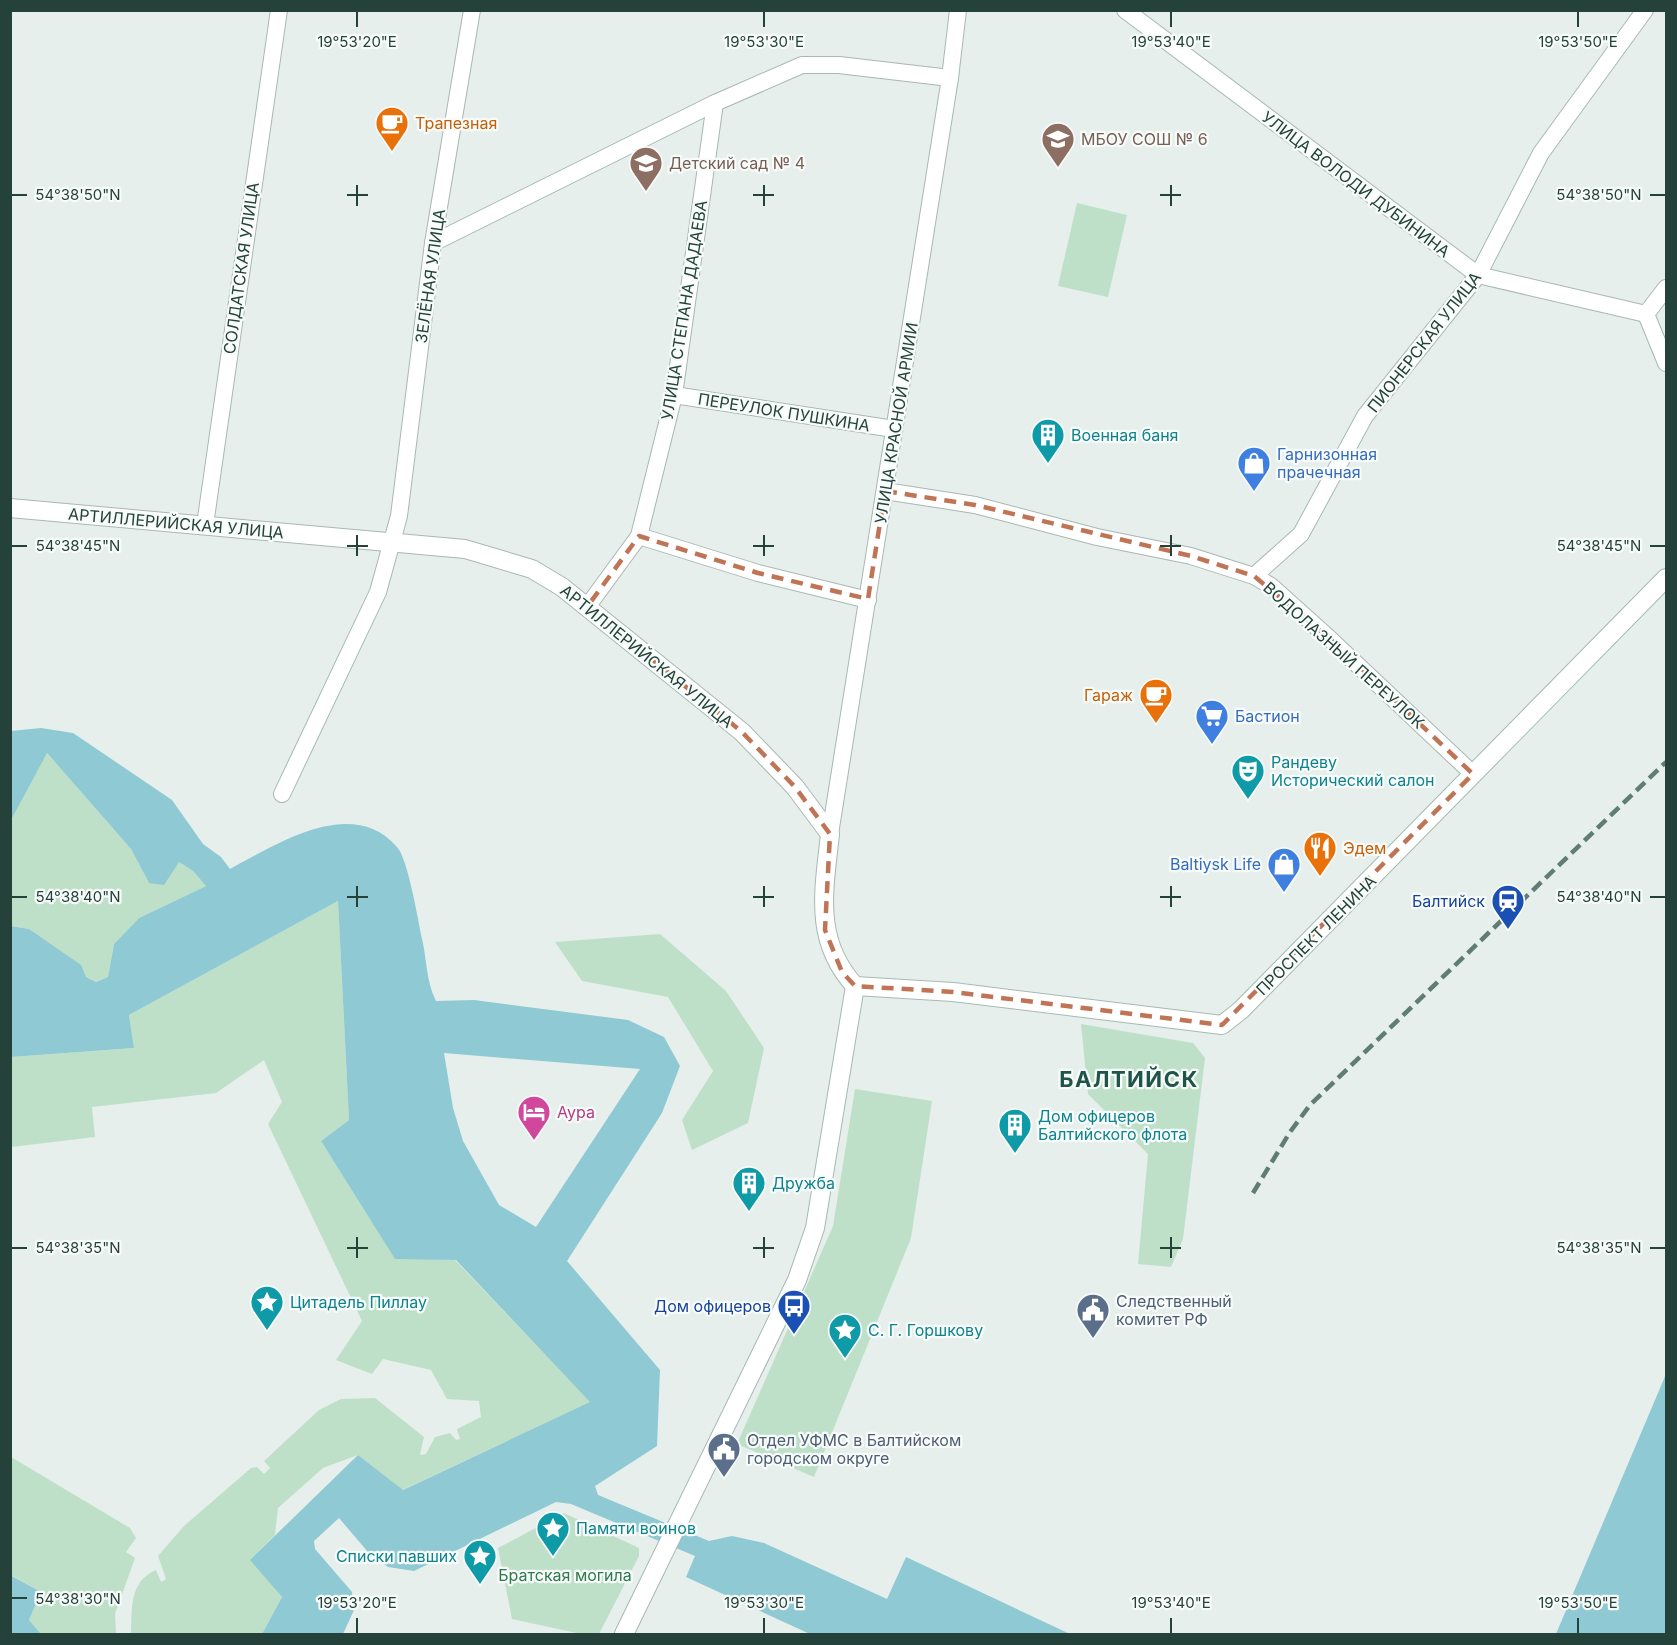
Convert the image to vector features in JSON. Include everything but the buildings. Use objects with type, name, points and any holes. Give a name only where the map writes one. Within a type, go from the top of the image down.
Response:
[{"type":"street","name":"СОЛДАТСКАЯ УЛИЦА","points":[[205,525],[279,10]]},
{"type":"street","name":"ЗЕЛЁНАЯ УЛИЦА","points":[[282,794],[378,592],[399,516],[433,243],[472,10]]},
{"type":"street","name":"УЛИЦА КРАСНОЙ АРМИИ","points":[[831,834],[950,78],[958,10]]},
{"type":"street","name":"УЛИЦА ВОЛОДИ ДУБИНИНА","points":[[1125,10],[1478,275],[1646,314]]},
{"type":"street","name":"ПИОНЕРСКАЯ УЛИЦА","points":[[1254,576],[1301,534],[1365,416],[1478,275],[1541,153],[1645,10]]},
{"type":"street","points":[[433,243],[715,103],[802,65],[839,64],[950,78]]},
{"type":"street","name":"УЛИЦА СТЕПАНА ДАДАЕВА","points":[[587,607],[639,536],[674,395],[715,103]]},
{"type":"street","points":[[1666,288],[1646,314],[1666,363]]},
{"type":"street","name":"ПЕРЕУЛОК ПУШКИНА","points":[[674,395],[894,429]]},
{"type":"street","name":"ВОДОЛАЗНЫЙ ПЕРЕУЛОК","points":[[885,491],[975,505],[1097,537],[1191,556],[1254,576],[1271,586],[1330,639],[1473,774]]},
{"type":"street","name":"АРТИЛЛЕРИЙСКАЯ УЛИЦА","points":[[10,508],[465,549],[532,569],[562,587],[742,732],[795,787],[831,834]]},
{"type":"street","points":[[639,536],[758,573],[868,600]]},
{"type":"street","name":"ПРОСПЕКТ ЛЕНИНА","points":[[855,986],[953,992],[1222,1025],[1241,1011],[1666,578]]},
{"type":"street","points":[[624,1635],[808,1253],[821,1195],[855,986],[842,972],[825,930],[825,879],[831,834]]},
{"type":"highlighted area","points":[[885,491],[975,505],[1191,556],[1254,576],[1330,639],[1473,774],[1222,1025],[953,992],[855,986],[842,972],[825,930],[830,834],[795,787],[742,732],[587,607],[639,536],[758,573],[868,599]]},
{"type":"green space","points":[[1077,203],[1127,215],[1108,297],[1058,286]]},
{"type":"green space","points":[[46,752],[131,849],[149,883],[179,862],[193,871],[206,886],[139,918],[114,944],[108,977],[96,982],[86,977],[29,929],[11,926],[11,820]]},
{"type":"green space","points":[[338,901],[349,1120],[321,1141],[395,1258],[455,1260],[591,1402],[402,1490],[358,1455],[323,1468],[278,1508],[275,1535],[251,1559],[282,1597],[262,1634],[131,1634],[134,1597],[141,1581],[156,1570],[161,1582],[166,1579],[158,1556],[184,1526],[251,1468],[257,1467],[264,1474],[270,1468],[264,1461],[319,1410],[341,1399],[375,1398],[424,1437],[420,1455],[426,1454],[435,1437],[450,1433],[456,1440],[460,1439],[457,1429],[481,1417],[479,1401],[447,1399],[431,1370],[383,1359],[372,1374],[336,1360],[362,1321],[268,1124],[282,1102],[264,1060],[216,1093],[92,1107],[95,1137],[11,1147],[11,1057],[134,1048],[129,1015]]},
{"type":"green space","points":[[660,934],[726,991],[764,1048],[748,1123],[692,1150],[682,1120],[713,1071],[668,997],[582,981],[555,942]]},
{"type":"green space","points":[[1081,1024],[1193,1043],[1205,1058],[1183,1239],[1171,1267],[1138,1264],[1148,1154],[1088,1094]]},
{"type":"green space","points":[[855,1089],[932,1101],[911,1238],[814,1477],[737,1444],[833,1226]]},
{"type":"green space","points":[[11,1457],[130,1528],[136,1538],[126,1552],[135,1558],[115,1614],[116,1634],[41,1634],[29,1620],[41,1592],[11,1575]]},
{"type":"green space","name":"Братская могила","points":[[564,1513],[639,1548],[639,1556],[599,1634],[581,1634],[512,1619],[498,1548]]},
{"type":"water","points":[[41,728],[73,733],[172,800],[203,844],[221,857],[230,869],[292,837],[314,829],[337,825],[359,825],[379,832],[397,847],[405,864],[424,947],[428,978],[436,1001],[474,1000],[628,1020],[664,1037],[680,1066],[662,1113],[567,1261],[660,1370],[657,1446],[595,1486],[598,1495],[709,1541],[732,1536],[764,1543],[887,1599],[906,1557],[1070,1634],[810,1634],[686,1577],[695,1556],[571,1504],[556,1502],[414,1571],[388,1567],[368,1552],[339,1518],[314,1541],[315,1549],[352,1592],[354,1610],[343,1634],[262,1634],[282,1597],[250,1560],[358,1455],[403,1490],[590,1402],[456,1260],[395,1259],[321,1141],[349,1120],[338,901],[129,1015],[134,1048],[11,1057],[11,926],[29,929],[81,965],[86,977],[96,982],[108,977],[114,944],[139,918],[206,886],[193,871],[179,862],[164,885],[149,883],[131,849],[47,753],[11,820],[11,731]],"holes":[[[444,1053],[640,1069],[536,1227],[499,1205],[463,1141],[453,1108]]]},
{"type":"water","points":[[1666,1374],[1666,1634],[1556,1634]]},
{"type":"water","points":[[10,1575],[41,1592],[29,1620],[41,1634],[11,1634]]},
{"type":"railway","points":[[1253,1193],[1290,1132],[1310,1105],[1666,762]]},
{"type":"place","name":"Трапезная","points":[[392,152]]},
{"type":"place","name":"МБОУ СОШ № 6","points":[[1058,168]]},
{"type":"place","name":"Детский сад № 4","points":[[646,192]]},
{"type":"place","name":"Военная баня","points":[[1048,464]]},
{"type":"place","name":"Гарнизонная прачечная","points":[[1254,492]]},
{"type":"place","name":"Гараж","points":[[1156,724]]},
{"type":"place","name":"Бастион","points":[[1212,745]]},
{"type":"place","name":"Рандеву Исторический салон","points":[[1248,800]]},
{"type":"place","name":"Эдем","points":[[1320,877]]},
{"type":"place","name":"Baltiysk Life","points":[[1284,893]]},
{"type":"place","name":"Балтийск","points":[[1508,930]]},
{"type":"place","name":"Аура","points":[[534,1141]]},
{"type":"place","name":"Дом офицеров Балтийского флота","points":[[1015,1154]]},
{"type":"place","name":"Дружба","points":[[749,1212]]},
{"type":"place","name":"Цитадель Пиллау","points":[[267,1331]]},
{"type":"place","name":"Дом офицеров","points":[[794,1335]]},
{"type":"place","name":"Следственный комитет РФ","points":[[1093,1339]]},
{"type":"place","name":"С. Г. Горшкову","points":[[845,1359]]},
{"type":"place","name":"Отдел УФМС в Балтийском городском округе","points":[[724,1478]]},
{"type":"place","name":"Памяти воинов","points":[[553,1557]]},
{"type":"place","name":"Списки павших","points":[[480,1585]]},
{"type":"district","name":"БАЛТИЙСК","points":[[1129,1079]]}]
